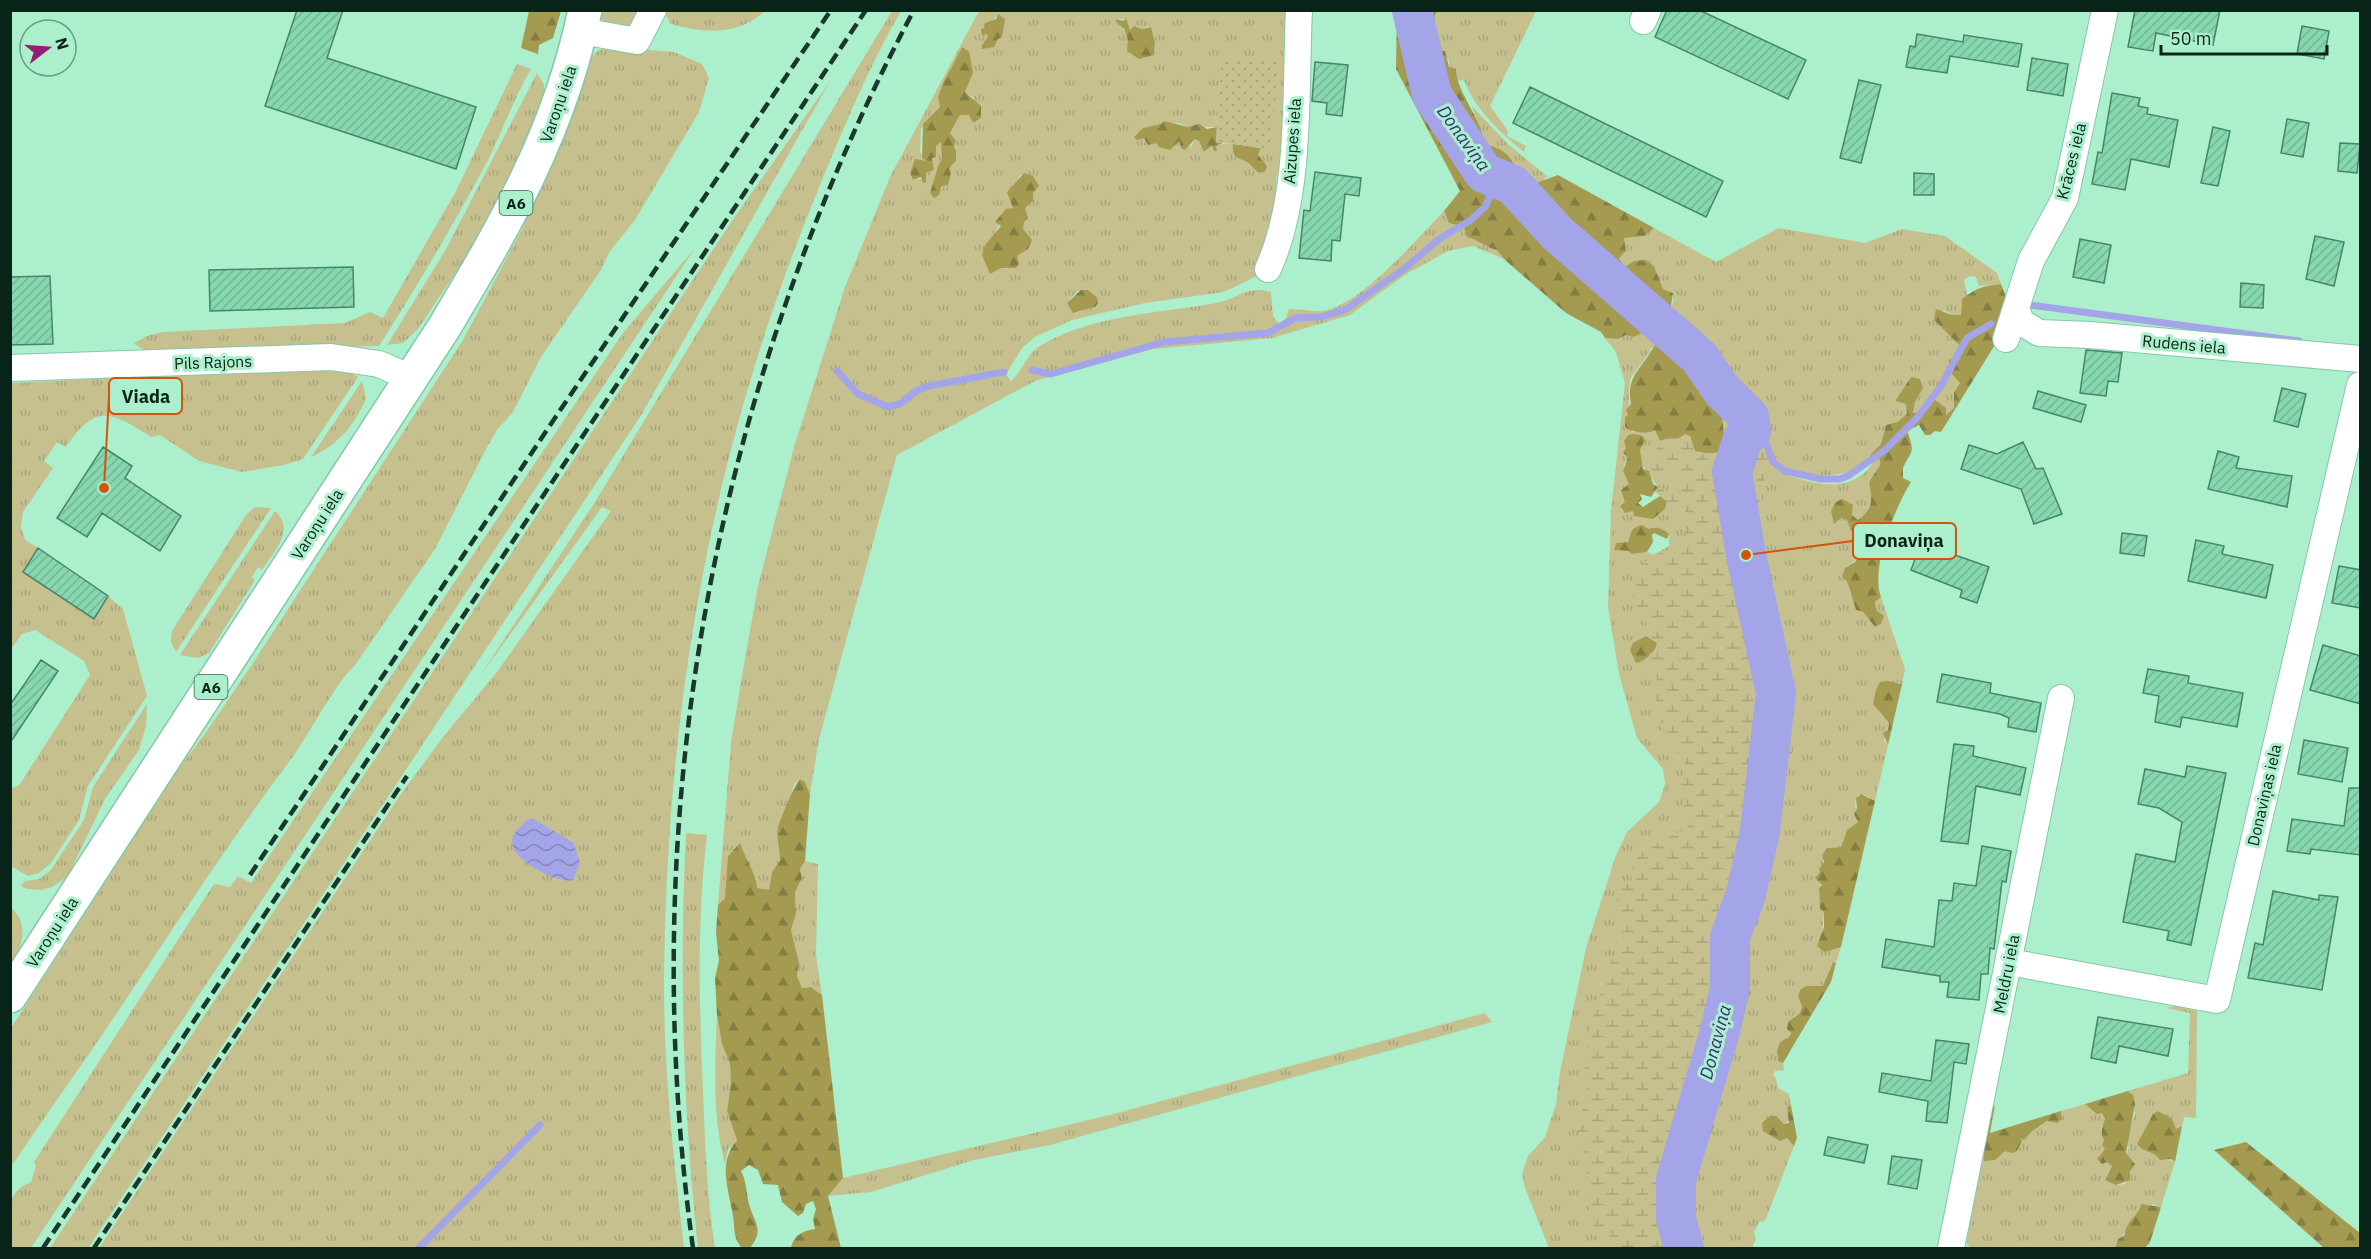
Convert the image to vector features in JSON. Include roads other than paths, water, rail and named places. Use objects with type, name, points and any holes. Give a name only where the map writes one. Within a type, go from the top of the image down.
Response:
[{"type":"highway","name":"Varoņu iela","points":[[10,996],[411,378],[495,242],[534,168],[555,117],[583,21]]},
{"type":"street","name":"Varoņu iela","points":[[583,21],[637,41],[653,10]]},
{"type":"street","name":"Aizupes iela","points":[[1268,269],[1281,236],[1290,178],[1299,10]]},
{"type":"street","name":"Krāces iela","points":[[2006,339],[2017,311],[2021,288],[2031,261],[2065,198],[2105,10]]},
{"type":"street","name":"Rudens iela","points":[[2017,311],[2021,322],[2038,333],[2090,335],[2361,360]]},
{"type":"street","name":"Pils Rajons","points":[[10,368],[331,357],[379,364],[411,378]]},
{"type":"street","name":"Donaviņas iela","points":[[2009,962],[2217,1000],[2361,385]]},
{"type":"street","name":"Meldru iela","points":[[1950,1248],[2061,698]]},
{"type":"water","points":[[532,818],[574,843],[580,863],[573,880],[556,878],[544,873],[521,858],[514,849],[512,840],[517,830],[525,821]]},
{"type":"waterway","name":"Donaviņa","points":[[1412,10],[1432,95],[1484,173],[1513,185],[1557,233],[1699,357],[1721,389],[1749,417],[1751,431],[1743,439],[1732,472],[1746,555],[1776,693],[1760,831],[1746,894],[1730,937],[1730,988],[1720,1031],[1676,1180],[1676,1219],[1684,1248]]},
{"type":"waterway","points":[[1032,370],[1051,374],[1164,342],[1268,333],[1295,318],[1321,317],[1345,310],[1404,269],[1439,239],[1471,220],[1485,207],[1498,179]]},
{"type":"waterway","points":[[2030,305],[2299,341]]},
{"type":"waterway","points":[[1751,431],[1765,441],[1773,462],[1785,471],[1821,479],[1839,479],[1848,476],[1885,450],[1917,418],[1941,386],[1967,338],[1991,324]]},
{"type":"waterway","points":[[837,371],[858,394],[888,407],[900,404],[916,391],[929,386],[1004,372]]},
{"type":"waterway","points":[[419,1248],[540,1125]]},
{"type":"railway","points":[[250,875],[831,10]]},
{"type":"railway","points":[[43,1248],[866,10]]},
{"type":"railway","points":[[693,1248],[677,1088],[674,928],[683,769],[705,612],[739,457],[786,304],[844,155],[914,10]]},
{"type":"railway","points":[[94,1248],[407,776]]},
{"type":"place","name":"Viada","points":[[104,488]]},
{"type":"place","name":"Donaviņa","points":[[1746,555]]}]
